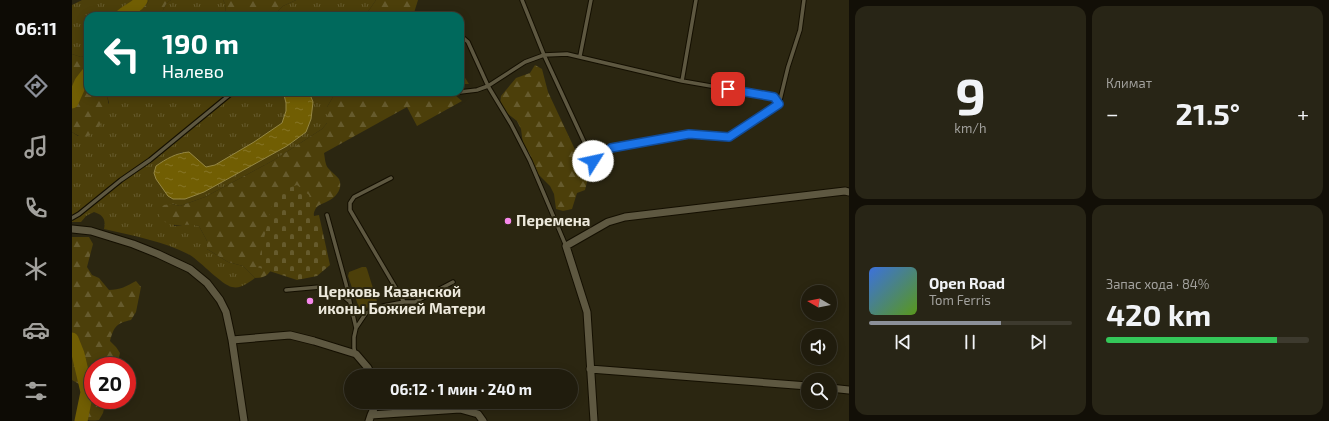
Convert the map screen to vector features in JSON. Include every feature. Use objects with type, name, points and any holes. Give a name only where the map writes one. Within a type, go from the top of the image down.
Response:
[{"type":"street","points":[[594,421],[587,312],[566,246],[608,222],[625,217],[845,190],[849,192]]},
{"type":"street","points":[[72,229],[91,231],[133,244],[190,269],[207,283],[220,300],[226,312],[232,340],[244,421]]},
{"type":"street","points":[[232,340],[290,335],[356,354],[368,369]]},
{"type":"street","points":[[590,369],[801,385]]},
{"type":"street","points":[[837,389],[849,390]]},
{"type":"street","points":[[370,418],[432,409]]},
{"type":"street","points":[[468,409],[478,414],[483,421]]},
{"type":"lane","points":[[522,0],[544,55],[593,161],[611,148],[689,134],[729,137],[779,104],[788,67],[800,30],[804,0]]},
{"type":"lane","points":[[580,56],[591,0]]},
{"type":"lane","points":[[682,82],[696,0]]},
{"type":"lane","points":[[464,38],[468,42],[488,86],[511,124],[530,161],[566,246]]},
{"type":"lane","points":[[464,92],[477,90],[488,86],[525,62],[544,55],[567,54],[682,82],[774,97],[779,104]]},
{"type":"lane","points":[[72,218],[121,180],[150,160],[228,96]]},
{"type":"lane","points":[[391,178],[354,197],[350,203],[350,210],[404,302]]},
{"type":"lane","points":[[327,215],[346,284],[356,328]]},
{"type":"lane","points":[[356,354],[354,348],[354,337],[356,328],[366,313],[384,306],[404,302],[415,302],[453,282]]},
{"type":"lane","points":[[286,290],[320,287],[350,302]]},
{"type":"green space","points":[[82,0],[149,0],[139,12],[84,12],[84,56],[81,57],[72,54],[72,5]]},
{"type":"green space","points":[[149,0],[171,0],[162,12],[139,12]]},
{"type":"green space","points":[[223,0],[226,12],[162,12],[169,1]]},
{"type":"green space","points":[[223,0],[296,0],[283,6],[277,12],[226,12]]},
{"type":"green space","points":[[296,0],[376,0],[368,12],[277,12],[283,6]]},
{"type":"green space","points":[[376,0],[418,0],[414,12],[368,12]]},
{"type":"green space","points":[[72,54],[81,57],[84,56],[84,96],[107,96],[108,108],[107,114],[101,124],[88,136],[85,137],[77,135],[72,132]]},
{"type":"green space","points":[[535,65],[542,69],[548,92],[586,173],[587,182],[585,190],[577,193],[572,209],[563,211],[556,209],[554,194],[550,186],[533,167],[523,144],[521,129],[517,121],[504,111],[500,104],[501,96],[516,78],[530,73]]},
{"type":"green space","points":[[464,76],[469,84],[464,84]]},
{"type":"green space","points":[[107,96],[284,96],[286,111],[282,123],[254,142],[215,165],[206,167],[182,152],[156,166],[185,199],[204,192],[287,146],[306,132],[311,119],[313,102],[311,96],[334,96],[327,107],[327,123],[322,129],[274,160],[205,197],[180,206],[172,204],[174,226],[191,224],[199,226],[207,241],[207,249],[228,262],[243,266],[255,278],[247,284],[232,287],[217,278],[195,258],[180,250],[148,239],[104,229],[105,223],[103,218],[94,212],[86,216],[81,222],[72,222],[72,132],[78,136],[109,103]]},
{"type":"green space","points":[[334,96],[456,96],[462,101],[417,126],[407,107],[324,153],[327,166],[339,179],[339,191],[333,198],[316,208],[313,218],[273,266],[270,272],[264,277],[255,278],[243,266],[228,262],[207,249],[207,241],[199,226],[173,225],[164,222],[160,218],[159,210],[164,205],[172,204],[180,206],[205,197],[274,160],[322,129],[327,123],[327,107]]},
{"type":"green space","points":[[297,185],[309,195],[314,216],[319,215],[330,265],[317,276],[297,280],[257,267],[275,193]]},
{"type":"green space","points":[[72,237],[89,237],[93,244],[87,267],[92,275],[99,278],[109,290],[126,286],[136,281],[141,287],[136,312],[131,320],[119,324],[111,336],[110,341],[120,353],[119,357],[84,357],[84,409],[104,409],[99,420],[87,420],[83,418],[79,384],[72,380]]},
{"type":"green space","points":[[366,267],[367,269],[377,301],[375,304],[364,309],[359,308],[348,276],[349,272]]},
{"type":"water","points":[[284,96],[311,96],[313,102],[311,119],[306,132],[287,146],[204,192],[185,199],[173,199],[168,196],[156,179],[154,173],[156,166],[171,157],[180,154],[189,152],[206,167],[215,165],[254,142],[282,123],[286,111]]},
{"type":"waterway","points":[[126,12],[137,5],[141,0]]},
{"type":"waterway","points":[[72,102],[84,78]]},
{"type":"waterway","points":[[72,339],[78,354],[87,392],[81,421]]},
{"type":"place","name":"Перемена","points":[[508,221]]},
{"type":"place","name":"Церковь Казанской иконы Божией Матери","points":[[310,301]]},
{"type":"route","points":[[593,161],[611,148],[689,134],[729,137],[779,104],[774,97],[728,89]]}]
